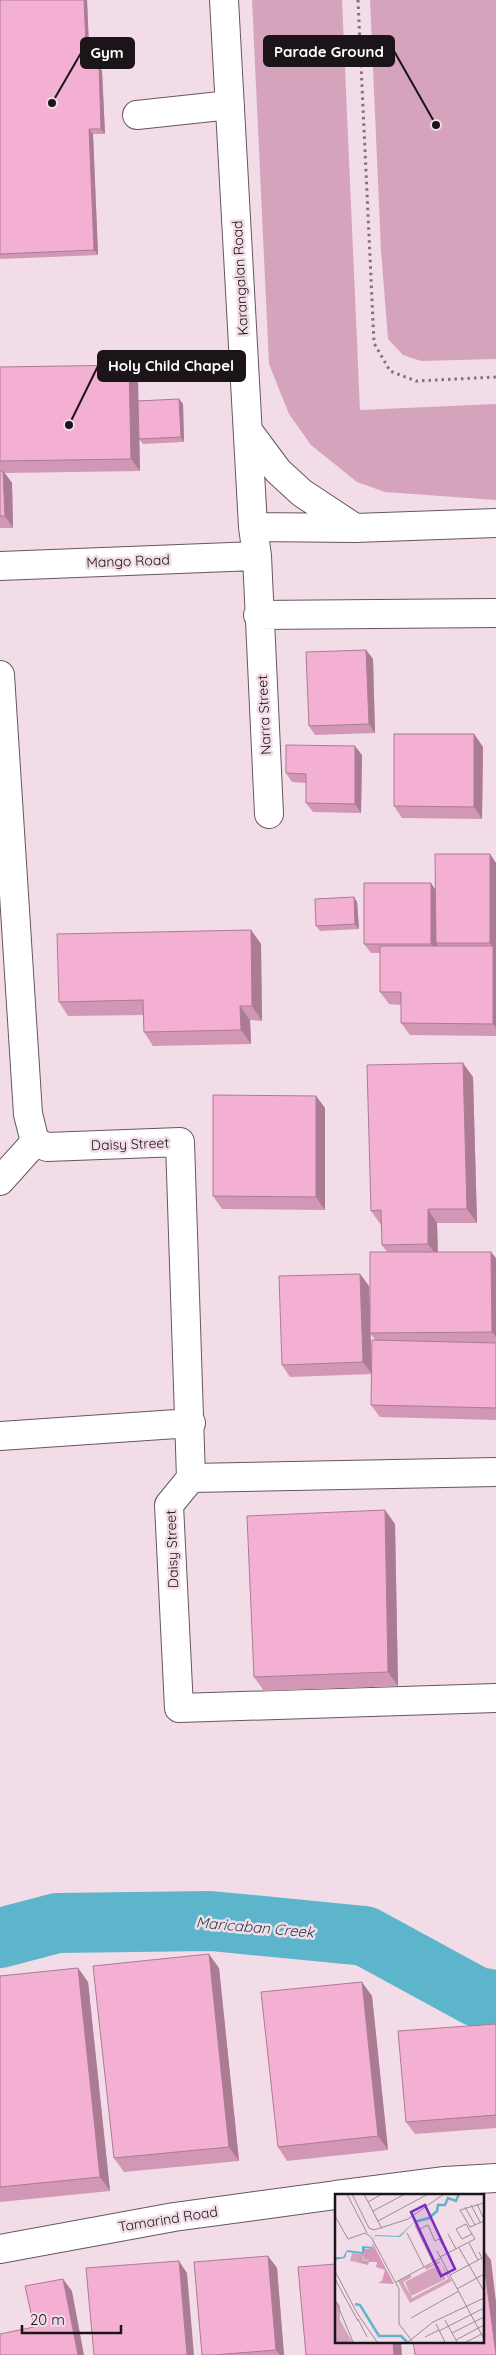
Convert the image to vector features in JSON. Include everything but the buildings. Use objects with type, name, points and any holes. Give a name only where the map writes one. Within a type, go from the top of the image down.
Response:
[{"type":"street","name":"Karangalan Road","points":[[224,0],[249,432],[252,526],[257,556],[258,615]]},
{"type":"street","points":[[138,115],[230,105]]},
{"type":"street","points":[[249,432],[278,471],[296,487],[355,528]]},
{"type":"street","points":[[252,526],[355,528],[496,523]]},
{"type":"street","name":"Mango Road","points":[[0,566],[257,556]]},
{"type":"street","points":[[258,615],[496,613]]},
{"type":"street","name":"Narra Street","points":[[258,615],[269,814]]},
{"type":"street","points":[[0,676],[7,903],[28,1114],[35,1142],[0,1181]]},
{"type":"street","name":"Daisy Street","points":[[35,1142],[47,1147],[180,1142],[191,1423],[191,1478],[169,1505],[179,1708],[496,1698]]},
{"type":"street","points":[[0,1436],[191,1423]]},
{"type":"street","points":[[191,1478],[496,1472]]},
{"type":"street","name":"Tamarind Road","points":[[343,2194],[445,2180],[496,2178]]},
{"type":"street","name":"Tamarind Road","points":[[0,2249],[174,2217],[335,2195]]},
{"type":"path","points":[[358,0],[374,344],[390,371],[416,381],[496,378]]},
{"type":"shaded area","points":[[252,0],[342,0],[360,410],[496,404],[496,500],[385,492],[357,482],[311,445],[289,414],[269,364]]},
{"type":"shaded area","points":[[370,0],[496,0],[496,359],[421,361],[403,355],[388,339],[381,250]]},
{"type":"water","points":[[489,1972],[496,1973],[496,2022],[468,2016]]},
{"type":"waterway","name":"Maricaban Creek","points":[[0,1938],[57,1923],[211,1921],[365,1936],[477,1997],[496,2000]]},
{"type":"place","name":"Gym","points":[[52,103]]},
{"type":"place","name":"Parade Ground","points":[[436,125]]},
{"type":"place","name":"Holy Child Chapel","points":[[69,425]]}]
